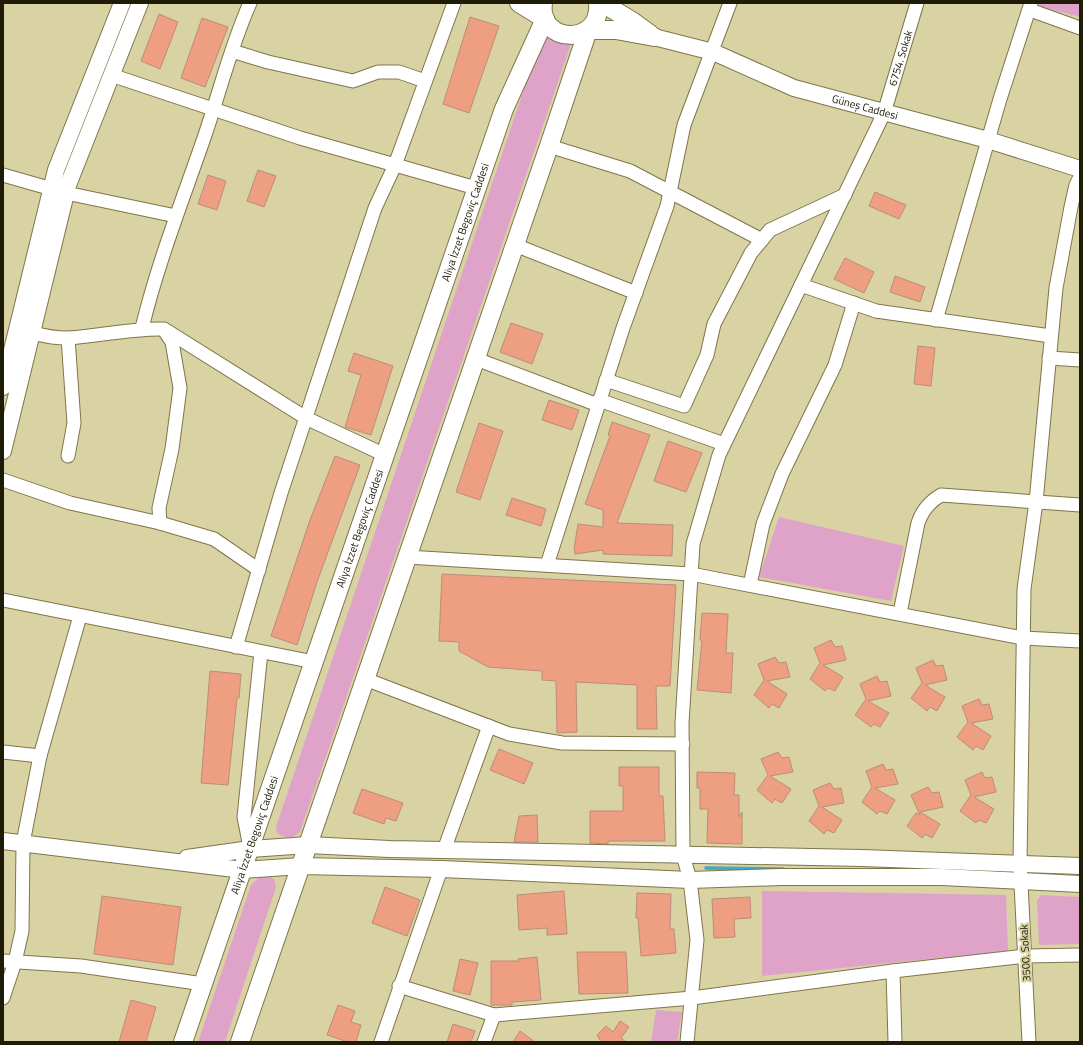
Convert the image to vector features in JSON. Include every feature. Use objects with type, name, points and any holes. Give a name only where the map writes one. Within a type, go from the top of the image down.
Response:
[{"type":"main road","points":[[519,3],[544,11],[549,26],[564,35],[580,34],[588,30],[616,30],[654,37]]},
{"type":"main road","points":[[240,1042],[588,30],[597,17],[598,3]]},
{"type":"main road","points":[[602,3],[632,21],[654,37]]},
{"type":"main road","name":"Aliya İzzet Begoviç Caddesi","points":[[183,1042],[476,188],[504,109],[544,11]]},
{"type":"street","points":[[59,192],[56,170],[122,3]]},
{"type":"street","points":[[3,387],[14,351],[25,331],[59,192],[111,75],[140,3]]},
{"type":"street","points":[[142,328],[164,250],[214,109],[239,27],[250,3]]},
{"type":"street","points":[[236,647],[306,418],[375,208],[395,165],[454,3]]},
{"type":"street","points":[[547,565],[606,380],[667,206],[684,125],[713,52],[730,3]]},
{"type":"street","name":"6754. Sokak","points":[[687,1042],[697,940],[690,880],[683,855],[682,744],[693,544],[719,455],[884,113],[915,4]]},
{"type":"street","points":[[936,320],[988,140],[1031,6],[1080,28]]},
{"type":"street","name":"Güneş Caddesi","points":[[654,37],[713,52],[794,88],[988,140],[1080,169]]},
{"type":"street","points":[[232,51],[276,64],[353,81],[378,72],[399,72],[425,81]]},
{"type":"street","points":[[111,75],[300,138],[476,188]]},
{"type":"street","points":[[549,146],[630,171],[762,240]]},
{"type":"street","points":[[3,175],[59,192],[176,216]]},
{"type":"street","name":"3500. Sokak","points":[[1029,1042],[1026,956],[1020,864],[1024,589],[1036,502],[1056,288],[1071,207],[1076,185],[1080,178]]},
{"type":"street","points":[[606,380],[684,406],[707,355],[714,324],[751,253],[770,230],[845,195]]},
{"type":"street","points":[[515,245],[636,293]]},
{"type":"street","points":[[801,285],[876,311],[1051,336]]},
{"type":"street","points":[[750,585],[763,524],[782,474],[835,365],[854,303]]},
{"type":"street","points":[[25,331],[46,337],[68,338],[142,328],[164,330],[306,418],[385,455]]},
{"type":"street","points":[[160,523],[159,508],[172,449],[180,388],[172,342],[164,330]]},
{"type":"street","points":[[68,338],[74,423],[68,456]]},
{"type":"street","points":[[3,451],[14,351]]},
{"type":"street","points":[[1049,358],[1080,360]]},
{"type":"street","points":[[476,359],[724,444]]},
{"type":"street","points":[[3,480],[70,503],[160,523],[214,539],[259,570]]},
{"type":"street","points":[[900,614],[918,523],[929,504],[941,496],[1080,505]]},
{"type":"street","points":[[407,558],[691,574],[1023,638],[1080,641]]},
{"type":"street","points":[[3,600],[314,662]]},
{"type":"street","points":[[3,998],[9,962],[22,931],[23,843],[40,756],[80,616]]},
{"type":"street","points":[[250,849],[244,817],[261,652]]},
{"type":"street","points":[[365,679],[509,734],[562,743],[682,744]]},
{"type":"street","points":[[444,850],[490,726]]},
{"type":"street","points":[[3,752],[40,756]]},
{"type":"street","points":[[3,841],[243,870],[301,866],[441,869],[690,880],[797,877],[942,878],[1080,884]]},
{"type":"street","points":[[168,860],[250,849],[308,845],[444,850],[870,859],[1080,866]]},
{"type":"street","points":[[381,1042],[400,986],[420,935],[441,869]]},
{"type":"street","points":[[400,986],[494,1014],[692,998],[893,971],[1026,956],[1080,955]]},
{"type":"street","points":[[9,962],[81,966],[203,984]]},
{"type":"street","points":[[893,971],[896,1042]]},
{"type":"street","points":[[484,1042],[494,1014]]},
{"type":"shaded area","points":[[1039,3],[1080,3],[1080,17],[1041,7]]},
{"type":"shaded area","points":[[542,35],[571,44],[300,832],[292,837],[283,836],[277,833],[276,827]]},
{"type":"shaded area","points":[[779,517],[904,546],[891,601],[759,577]]},
{"type":"shaded area","points":[[268,876],[274,879],[276,887],[225,1042],[198,1042],[251,885],[258,878]]},
{"type":"shaded area","points":[[762,891],[1006,895],[1008,951],[762,976]]},
{"type":"shaded area","points":[[1041,895],[1080,897],[1080,944],[1039,945],[1037,901]]},
{"type":"shaded area","points":[[656,1010],[682,1012],[677,1042],[651,1042]]},
{"type":"building","points":[[159,14],[178,22],[160,69],[141,61]]},
{"type":"building","points":[[470,17],[499,26],[469,113],[443,104]]},
{"type":"building","points":[[202,18],[228,27],[205,87],[181,78]]},
{"type":"building","points":[[258,170],[276,176],[264,207],[247,201]]},
{"type":"building","points":[[208,175],[226,181],[217,210],[198,204]]},
{"type":"building","points":[[875,192],[906,205],[899,219],[869,206]]},
{"type":"building","points":[[845,258],[874,272],[864,293],[834,279]]},
{"type":"building","points":[[895,276],[925,287],[920,302],[890,292]]},
{"type":"building","points":[[511,323],[543,334],[532,364],[500,352]]},
{"type":"building","points":[[918,346],[935,348],[931,386],[914,384]]},
{"type":"building","points":[[354,353],[393,366],[371,435],[345,427],[361,375],[348,371]]},
{"type":"building","points":[[549,400],[579,410],[572,430],[542,420]]},
{"type":"building","points":[[612,422],[650,435],[617,523],[673,525],[672,556],[603,554],[603,550],[575,554],[574,549],[578,524],[603,527],[603,510],[585,504],[610,436],[608,435]]},
{"type":"building","points":[[479,423],[503,431],[480,500],[456,492]]},
{"type":"building","points":[[668,441],[702,453],[686,492],[654,481]]},
{"type":"building","points":[[335,456],[360,465],[317,582],[297,645],[271,636],[310,520]]},
{"type":"building","points":[[512,498],[546,509],[541,526],[506,515]]},
{"type":"building","points":[[442,574],[676,585],[670,686],[656,686],[657,729],[637,729],[637,685],[576,682],[577,732],[557,733],[556,681],[542,680],[542,671],[488,667],[459,651],[459,642],[439,641]]},
{"type":"building","points":[[702,613],[728,614],[726,653],[733,653],[731,693],[697,690],[702,641],[700,640]]},
{"type":"building","points":[[831,640],[835,647],[842,646],[846,660],[823,665],[843,677],[835,691],[828,688],[825,691],[810,679],[820,663],[814,648]]},
{"type":"building","points":[[775,657],[779,663],[786,662],[790,677],[767,681],[787,694],[779,708],[772,704],[769,708],[754,695],[764,680],[758,664]]},
{"type":"building","points":[[933,660],[936,666],[943,665],[947,680],[925,685],[945,697],[937,711],[930,707],[927,711],[911,698],[922,683],[916,668]]},
{"type":"building","points":[[210,671],[241,674],[228,785],[201,783]]},
{"type":"building","points":[[877,676],[880,682],[887,681],[891,696],[868,701],[889,713],[880,727],[874,724],[871,727],[855,715],[866,699],[860,684]]},
{"type":"building","points":[[979,699],[982,705],[989,704],[993,719],[971,723],[991,736],[983,750],[976,746],[973,750],[957,737],[968,722],[962,706]]},
{"type":"building","points":[[499,749],[533,763],[524,784],[490,770]]},
{"type":"building","points":[[778,752],[782,758],[789,757],[793,772],[770,776],[791,789],[782,803],[775,799],[772,803],[757,790],[768,775],[761,759]]},
{"type":"building","points":[[883,764],[886,770],[893,769],[898,784],[875,788],[895,800],[887,814],[880,811],[877,814],[862,802],[872,787],[866,771]]},
{"type":"building","points":[[619,767],[659,767],[659,796],[663,796],[665,841],[608,841],[608,844],[590,843],[590,811],[623,811],[623,786],[619,786]]},
{"type":"building","points":[[697,772],[735,773],[734,795],[739,795],[739,817],[742,812],[742,844],[707,843],[708,809],[700,809],[700,788],[697,788]]},
{"type":"building","points":[[982,772],[985,778],[992,777],[996,792],[974,797],[994,809],[986,823],[979,820],[976,823],[960,811],[971,795],[965,780]]},
{"type":"building","points":[[830,783],[834,789],[841,788],[844,803],[822,807],[842,820],[834,833],[827,830],[824,834],[809,821],[819,806],[813,790]]},
{"type":"building","points":[[928,787],[932,793],[939,792],[943,807],[920,812],[940,824],[932,838],[925,834],[922,838],[907,826],[916,813],[920,815],[911,795]]},
{"type":"building","points":[[362,789],[403,803],[396,821],[386,818],[384,824],[353,813]]},
{"type":"building","points":[[537,815],[538,842],[514,842],[519,816]]},
{"type":"building","points":[[385,887],[420,900],[407,936],[372,923]]},
{"type":"building","points":[[564,891],[567,934],[547,935],[547,928],[519,930],[517,895]]},
{"type":"building","points":[[637,893],[671,894],[670,929],[674,929],[676,953],[641,956],[638,918],[636,918]]},
{"type":"building","points":[[102,896],[181,907],[173,965],[94,954]]},
{"type":"building","points":[[750,897],[751,918],[734,919],[735,937],[714,938],[712,899]]},
{"type":"building","points":[[577,952],[626,952],[628,993],[579,994]]},
{"type":"building","points":[[537,957],[541,1000],[512,1002],[512,1005],[491,1005],[491,961],[519,961],[518,959]]},
{"type":"building","points":[[460,959],[478,963],[470,995],[453,991]]},
{"type":"building","points":[[131,1000],[156,1007],[146,1042],[119,1042]]},
{"type":"building","points":[[338,1005],[355,1011],[351,1022],[361,1025],[356,1042],[348,1042],[327,1035]]},
{"type":"building","points":[[620,1021],[629,1027],[621,1038],[626,1042],[601,1042],[597,1035],[606,1026],[613,1032]]},
{"type":"building","points":[[453,1024],[475,1031],[471,1042],[447,1042]]},
{"type":"building","points":[[520,1031],[535,1042],[513,1042]]},
{"type":"waterway","points":[[706,868],[783,869]]}]
